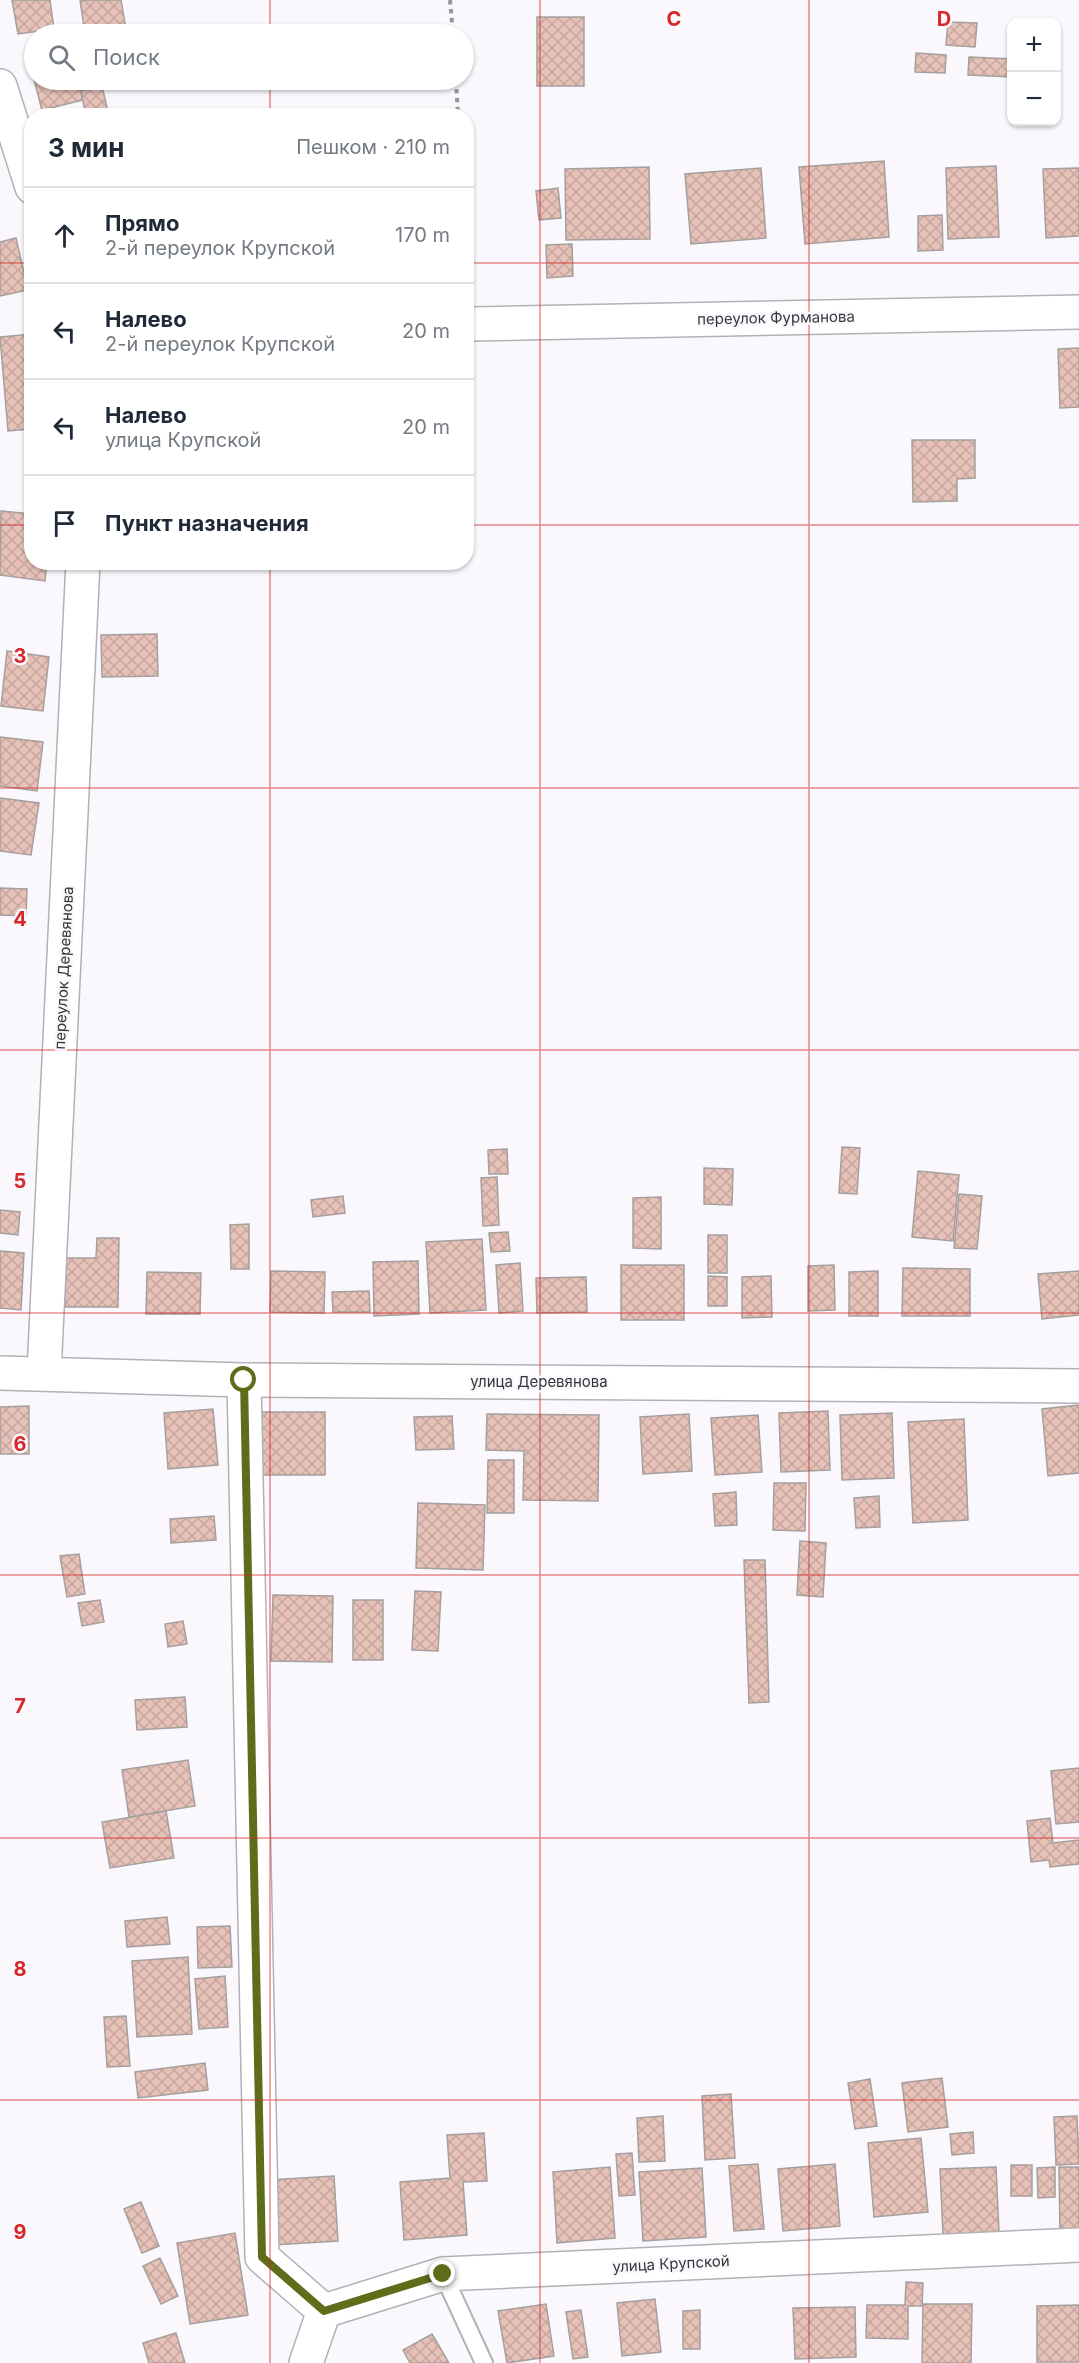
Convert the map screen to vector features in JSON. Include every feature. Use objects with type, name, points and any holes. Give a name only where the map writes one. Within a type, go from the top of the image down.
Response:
[{"type":"street","points":[[0,87],[24,162]]},
{"type":"street","name":"переулок Фурманова","points":[[474,324],[1079,312]]},
{"type":"street","name":"переулок Деревянова","points":[[44,1373],[84,570]]},
{"type":"street","name":"улица Деревянова","points":[[0,1373],[244,1380],[1079,1386]]},
{"type":"street","points":[[244,1380],[262,2257],[324,2311],[306,2363]]},
{"type":"street","name":"улица Крупской","points":[[324,2311],[443,2274],[1079,2245]]},
{"type":"lane","points":[[443,2274],[484,2363]]},
{"type":"path","points":[[450,0],[452,24]]},
{"type":"path","points":[[457,90],[458,108]]},
{"type":"building","points":[[12,0],[50,0],[53,24],[24,24],[24,33],[18,34]]},
{"type":"building","points":[[80,0],[121,0],[125,24],[84,24]]},
{"type":"building","points":[[537,17],[584,17],[584,86],[537,86]]},
{"type":"building","points":[[948,22],[977,23],[975,47],[946,45]]},
{"type":"building","points":[[916,53],[946,55],[945,73],[915,72]]},
{"type":"building","points":[[969,57],[1007,59],[1007,77],[968,75]]},
{"type":"building","points":[[37,90],[80,90],[83,100],[41,108]]},
{"type":"building","points":[[103,90],[107,108],[84,108],[81,91]]},
{"type":"building","points":[[884,161],[889,237],[805,244],[799,167]]},
{"type":"building","points":[[996,166],[999,237],[948,239],[946,168]]},
{"type":"building","points":[[649,167],[650,239],[566,240],[565,169]]},
{"type":"building","points":[[761,168],[766,238],[691,244],[685,174]]},
{"type":"building","points":[[1079,168],[1079,236],[1046,238],[1043,169]]},
{"type":"building","points":[[558,188],[561,218],[539,220],[536,191]]},
{"type":"building","points":[[942,215],[943,250],[918,251],[918,216]]},
{"type":"building","points":[[16,238],[24,273],[24,291],[0,296],[0,242]]},
{"type":"building","points":[[572,244],[573,276],[547,278],[546,245]]},
{"type":"building","points":[[24,335],[24,430],[8,431],[0,337]]},
{"type":"building","points":[[1079,348],[1079,407],[1060,408],[1058,349]]},
{"type":"building","points":[[912,440],[975,440],[975,478],[957,479],[957,501],[913,502]]},
{"type":"building","points":[[1,511],[24,513],[24,570],[46,570],[45,581],[0,575]]},
{"type":"building","points":[[157,634],[158,676],[102,677],[101,635]]},
{"type":"building","points":[[7,651],[49,657],[43,711],[1,706]]},
{"type":"building","points":[[0,737],[43,742],[37,791],[0,786]]},
{"type":"building","points":[[0,798],[39,803],[31,855],[0,851]]},
{"type":"building","points":[[0,888],[27,889],[26,916],[0,915]]},
{"type":"building","points":[[842,1147],[860,1148],[857,1194],[839,1193]]},
{"type":"building","points":[[507,1149],[508,1174],[489,1174],[488,1150]]},
{"type":"building","points":[[704,1168],[733,1169],[732,1205],[704,1204]]},
{"type":"building","points":[[918,1171],[959,1175],[953,1241],[912,1237]]},
{"type":"building","points":[[497,1177],[499,1225],[483,1226],[481,1178]]},
{"type":"building","points":[[959,1194],[982,1196],[977,1249],[954,1248]]},
{"type":"building","points":[[343,1196],[345,1213],[313,1217],[311,1200]]},
{"type":"building","points":[[661,1197],[661,1249],[633,1248],[633,1198]]},
{"type":"building","points":[[0,1210],[20,1212],[18,1235],[0,1233]]},
{"type":"building","points":[[249,1224],[249,1269],[231,1269],[230,1225]]},
{"type":"building","points":[[508,1232],[510,1251],[491,1252],[489,1233]]},
{"type":"building","points":[[708,1235],[727,1235],[727,1273],[708,1273]]},
{"type":"building","points":[[97,1238],[119,1238],[118,1307],[65,1307],[66,1258],[96,1258]]},
{"type":"building","points":[[482,1239],[486,1310],[430,1313],[426,1242]]},
{"type":"building","points":[[0,1251],[24,1253],[21,1310],[0,1308]]},
{"type":"building","points":[[418,1261],[419,1314],[374,1316],[373,1262]]},
{"type":"building","points":[[520,1263],[523,1311],[499,1313],[496,1265]]},
{"type":"building","points":[[621,1265],[684,1265],[684,1320],[621,1320]]},
{"type":"building","points":[[834,1265],[835,1310],[808,1311],[808,1266]]},
{"type":"building","points":[[903,1268],[970,1269],[970,1316],[902,1316]]},
{"type":"building","points":[[271,1271],[325,1272],[324,1313],[270,1312]]},
{"type":"building","points":[[878,1271],[878,1316],[849,1316],[849,1272]]},
{"type":"building","points":[[1079,1271],[1079,1315],[1042,1319],[1038,1274]]},
{"type":"building","points":[[147,1272],[201,1273],[200,1314],[146,1314]]},
{"type":"building","points":[[708,1276],[727,1277],[727,1306],[708,1306]]},
{"type":"building","points":[[771,1276],[772,1317],[742,1318],[742,1277]]},
{"type":"building","points":[[586,1277],[587,1312],[537,1313],[536,1278]]},
{"type":"building","points":[[369,1291],[370,1312],[333,1312],[332,1292]]},
{"type":"building","points":[[1079,1405],[1079,1473],[1048,1476],[1042,1409]]},
{"type":"building","points":[[29,1406],[29,1454],[0,1454],[0,1407]]},
{"type":"building","points":[[213,1409],[218,1465],[168,1469],[164,1413]]},
{"type":"building","points":[[828,1411],[830,1470],[781,1472],[779,1413]]},
{"type":"building","points":[[262,1412],[325,1412],[325,1475],[262,1475]]},
{"type":"building","points":[[892,1413],[894,1478],[842,1480],[840,1415]]},
{"type":"building","points":[[487,1414],[599,1415],[598,1501],[523,1500],[524,1451],[486,1450]]},
{"type":"building","points":[[689,1414],[692,1471],[643,1474],[640,1417]]},
{"type":"building","points":[[758,1415],[762,1472],[715,1475],[711,1418]]},
{"type":"building","points":[[452,1416],[454,1449],[416,1450],[414,1417]]},
{"type":"building","points":[[964,1419],[968,1520],[913,1523],[908,1422]]},
{"type":"building","points":[[488,1460],[514,1460],[514,1513],[487,1513]]},
{"type":"building","points":[[774,1483],[806,1483],[805,1531],[773,1530]]},
{"type":"building","points":[[736,1492],[737,1525],[715,1526],[713,1494]]},
{"type":"building","points":[[879,1496],[880,1527],[856,1528],[854,1498]]},
{"type":"building","points":[[418,1503],[485,1505],[483,1570],[416,1568]]},
{"type":"building","points":[[214,1516],[216,1540],[171,1543],[170,1519]]},
{"type":"building","points":[[800,1541],[826,1543],[823,1597],[797,1595]]},
{"type":"building","points":[[79,1554],[85,1594],[67,1597],[60,1556]]},
{"type":"building","points":[[744,1560],[765,1560],[769,1702],[749,1703]]},
{"type":"building","points":[[415,1591],[441,1592],[438,1651],[412,1650]]},
{"type":"building","points":[[273,1595],[333,1596],[332,1662],[271,1661]]},
{"type":"building","points":[[100,1600],[104,1622],[82,1626],[78,1603]]},
{"type":"building","points":[[353,1600],[383,1600],[383,1660],[353,1660]]},
{"type":"building","points":[[183,1621],[187,1644],[168,1647],[165,1624]]},
{"type":"building","points":[[185,1697],[187,1727],[137,1730],[135,1700]]},
{"type":"building","points":[[188,1760],[195,1806],[129,1817],[122,1770]]},
{"type":"building","points":[[1079,1768],[1079,1822],[1056,1824],[1051,1771]]},
{"type":"building","points":[[166,1811],[174,1858],[110,1868],[102,1822]]},
{"type":"building","points":[[1050,1818],[1053,1843],[1079,1840],[1079,1864],[1050,1867],[1049,1860],[1031,1862],[1027,1821]]},
{"type":"building","points":[[167,1917],[170,1944],[127,1947],[125,1921]]},
{"type":"building","points":[[230,1926],[232,1967],[198,1968],[197,1927]]},
{"type":"building","points":[[188,1957],[192,2034],[137,2037],[132,1961]]},
{"type":"building","points":[[225,1976],[228,2027],[199,2029],[195,1979]]},
{"type":"building","points":[[126,2016],[130,2066],[107,2067],[104,2017]]},
{"type":"building","points":[[205,2063],[208,2090],[138,2098],[135,2072]]},
{"type":"building","points":[[942,2078],[948,2127],[908,2132],[902,2083]]},
{"type":"building","points":[[870,2079],[877,2126],[855,2129],[848,2083]]},
{"type":"building","points":[[731,2094],[735,2158],[705,2160],[702,2096]]},
{"type":"building","points":[[663,2116],[665,2161],[639,2162],[637,2118]]},
{"type":"building","points":[[1077,2116],[1079,2164],[1056,2165],[1054,2117]]},
{"type":"building","points":[[973,2132],[974,2153],[952,2155],[950,2134]]},
{"type":"building","points":[[484,2133],[487,2181],[463,2182],[467,2235],[404,2240],[400,2182],[450,2178],[447,2135]]},
{"type":"building","points":[[921,2138],[928,2212],[874,2217],[868,2143]]},
{"type":"building","points":[[632,2153],[635,2195],[619,2196],[616,2154]]},
{"type":"building","points":[[758,2164],[764,2229],[734,2231],[729,2166]]},
{"type":"building","points":[[835,2164],[840,2226],[783,2231],[778,2169]]},
{"type":"building","points":[[1011,2165],[1032,2165],[1032,2196],[1011,2196]]},
{"type":"building","points":[[610,2167],[615,2238],[557,2243],[553,2172]]},
{"type":"building","points":[[996,2167],[999,2232],[943,2235],[940,2169]]},
{"type":"building","points":[[1055,2167],[1055,2197],[1038,2198],[1037,2168]]},
{"type":"building","points":[[1059,2167],[1079,2167],[1079,2233],[1060,2234]]},
{"type":"building","points":[[702,2168],[706,2237],[643,2241],[639,2172]]},
{"type":"building","points":[[334,2176],[338,2241],[273,2245],[269,2180]]},
{"type":"building","points":[[141,2202],[159,2246],[142,2253],[124,2209]]},
{"type":"building","points":[[235,2233],[248,2315],[190,2324],[177,2243]]},
{"type":"building","points":[[160,2258],[178,2296],[161,2304],[143,2266]]},
{"type":"building","points":[[906,2282],[923,2283],[922,2306],[908,2306],[908,2339],[866,2338],[867,2305],[905,2305]]},
{"type":"building","points":[[655,2299],[661,2352],[622,2356],[617,2303]]},
{"type":"building","points":[[546,2304],[554,2356],[507,2363],[498,2311]]},
{"type":"building","points":[[923,2304],[972,2304],[971,2363],[922,2363]]},
{"type":"building","points":[[1079,2305],[1079,2362],[1037,2362],[1037,2306]]},
{"type":"building","points":[[855,2307],[856,2357],[795,2359],[793,2308]]},
{"type":"building","points":[[581,2310],[588,2357],[573,2359],[566,2312]]},
{"type":"building","points":[[700,2310],[700,2349],[683,2349],[683,2311]]},
{"type":"building","points":[[176,2333],[185,2363],[149,2363],[143,2343]]},
{"type":"building","points":[[432,2334],[449,2363],[410,2363],[403,2350]]},
{"type":"route","points":[[244,1380],[262,2257],[324,2311],[443,2274]]}]
